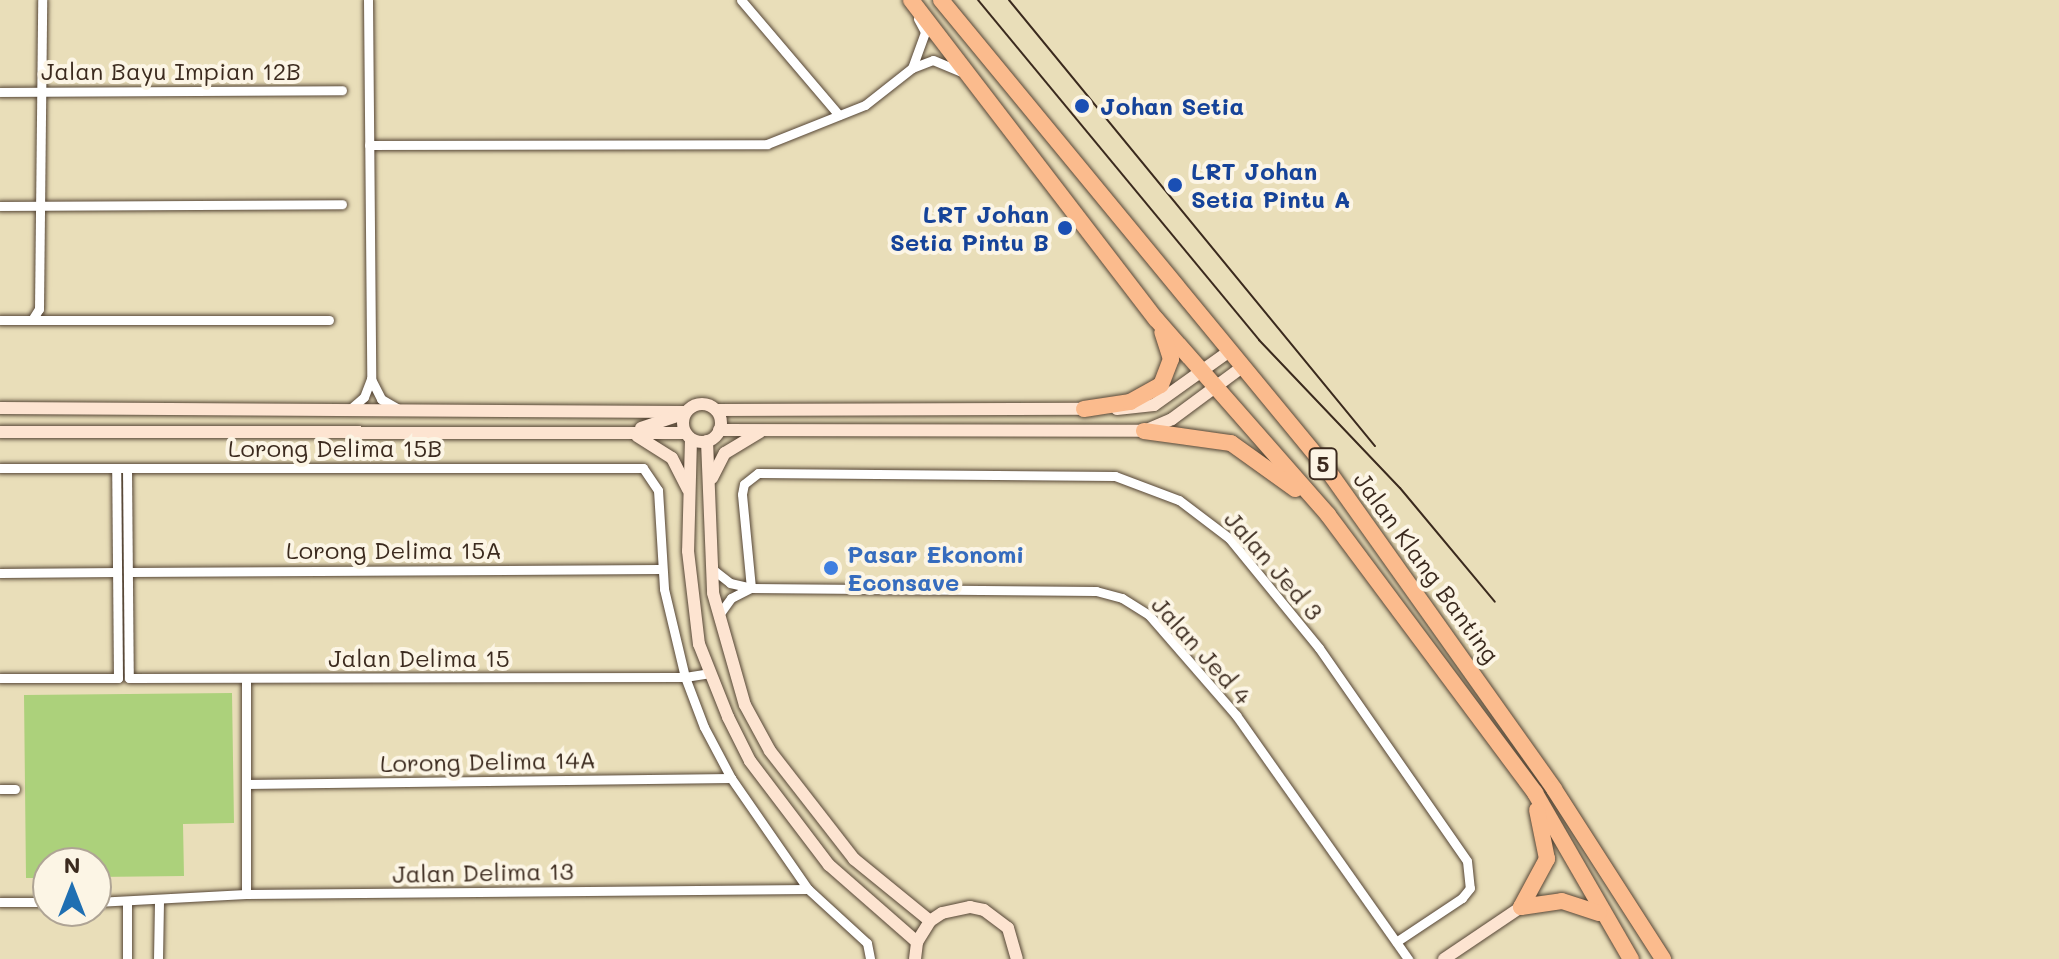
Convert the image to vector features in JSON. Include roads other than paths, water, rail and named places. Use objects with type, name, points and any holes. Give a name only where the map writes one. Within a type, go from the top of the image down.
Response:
[{"type":"highway","name":"Jalan Klang Banting","points":[[910,0],[1156,319],[1328,515],[1535,793],[1603,917],[1631,959]]},
{"type":"highway","name":"Jalan Klang Banting","points":[[941,0],[1324,465],[1404,572],[1663,959]]},
{"type":"highway","points":[[1084,409],[1130,402],[1161,385],[1171,359],[1156,319]]},
{"type":"highway","points":[[1144,431],[1231,443],[1328,515]]},
{"type":"highway","points":[[1521,907],[1547,859],[1535,793]]},
{"type":"highway","points":[[1521,907],[1576,903],[1603,917]]},
{"type":"street","points":[[32,320],[39,309],[37,92],[42,0]]},
{"type":"street","points":[[348,411],[364,397],[371,379],[368,0]]},
{"type":"street","points":[[741,0],[839,115]]},
{"type":"street","points":[[910,0],[925,32],[912,68]]},
{"type":"street","points":[[369,145],[767,144],[865,105],[912,68],[933,60],[957,68],[978,87]]},
{"type":"street","name":"Jalan Bayu Impian 12B","points":[[0,92],[342,90]]},
{"type":"street","points":[[0,206],[342,204]]},
{"type":"street","points":[[0,320],[329,320]]},
{"type":"street","points":[[622,433],[685,413],[700,404],[716,410],[1084,409],[1154,405],[1228,352]]},
{"type":"street","points":[[930,921],[854,859],[770,751],[737,679],[718,616],[711,568],[707,441],[719,430],[770,428],[1144,431],[1172,419],[1241,368]]},
{"type":"street","points":[[371,379],[381,399],[402,411]]},
{"type":"street","points":[[0,408],[685,413]]},
{"type":"street","points":[[716,410],[719,430]]},
{"type":"street","points":[[685,413],[690,493],[688,551],[699,644],[709,673],[750,761],[829,865],[917,942]]},
{"type":"street","points":[[709,488],[725,453],[770,428]]},
{"type":"street","points":[[0,432],[622,433],[688,436],[707,441]]},
{"type":"street","points":[[622,433],[660,446],[672,458],[690,493]]},
{"type":"street","name":"Lorong Delima 15B","points":[[0,468],[636,466],[650,473],[658,490],[660,569]]},
{"type":"street","points":[[122,469],[117,572],[123,678]]},
{"type":"street","points":[[122,469],[129,572],[123,678]]},
{"type":"street","name":"Jalan Jed 3","points":[[751,588],[742,494],[749,477],[758,473],[1115,476],[1179,500],[1229,538],[1301,624],[1467,861],[1470,888],[1462,898],[1396,942]]},
{"type":"street","name":"Jalan Jed 4","points":[[711,568],[730,583],[751,588],[1096,591],[1122,598],[1149,615],[1236,715],[1408,959]]},
{"type":"street","points":[[660,569],[685,677],[731,778],[808,889],[867,943],[870,959]]},
{"type":"street","name":"Lorong Delima 15A","points":[[129,572],[660,569]]},
{"type":"street","points":[[0,573],[117,572]]},
{"type":"street","points":[[718,616],[731,598],[751,588]]},
{"type":"street","points":[[709,673],[728,649]]},
{"type":"street","points":[[709,673],[737,679]]},
{"type":"street","name":"Jalan Delima 15","points":[[0,678],[685,677],[709,673]]},
{"type":"street","points":[[246,679],[246,894]]},
{"type":"street","name":"Lorong Delima 14A","points":[[246,784],[731,778]]},
{"type":"street","points":[[0,789],[15,789]]},
{"type":"street","name":"Jalan Delima 13","points":[[127,902],[246,894],[808,889]]},
{"type":"street","points":[[158,959],[159,899]]},
{"type":"street","points":[[0,902],[32,902]]},
{"type":"street","points":[[112,902],[127,902],[127,959]]},
{"type":"street","points":[[1444,959],[1521,907]]},
{"type":"street","points":[[915,959],[917,942],[930,921],[955,908],[984,910],[1008,928],[1017,959]]},
{"type":"tram line","points":[[978,0],[1259,340],[1400,488],[1495,602]]},
{"type":"tram line","points":[[1009,0],[1375,446]]},
{"type":"place","name":"Johan Setia","points":[[1082,106]]},
{"type":"place","name":"LRT Johan Setia Pintu A","points":[[1175,185]]},
{"type":"place","name":"LRT Johan Setia Pintu B","points":[[1065,228]]},
{"type":"place","name":"Pasar Ekonomi Econsave","points":[[831,568]]}]
